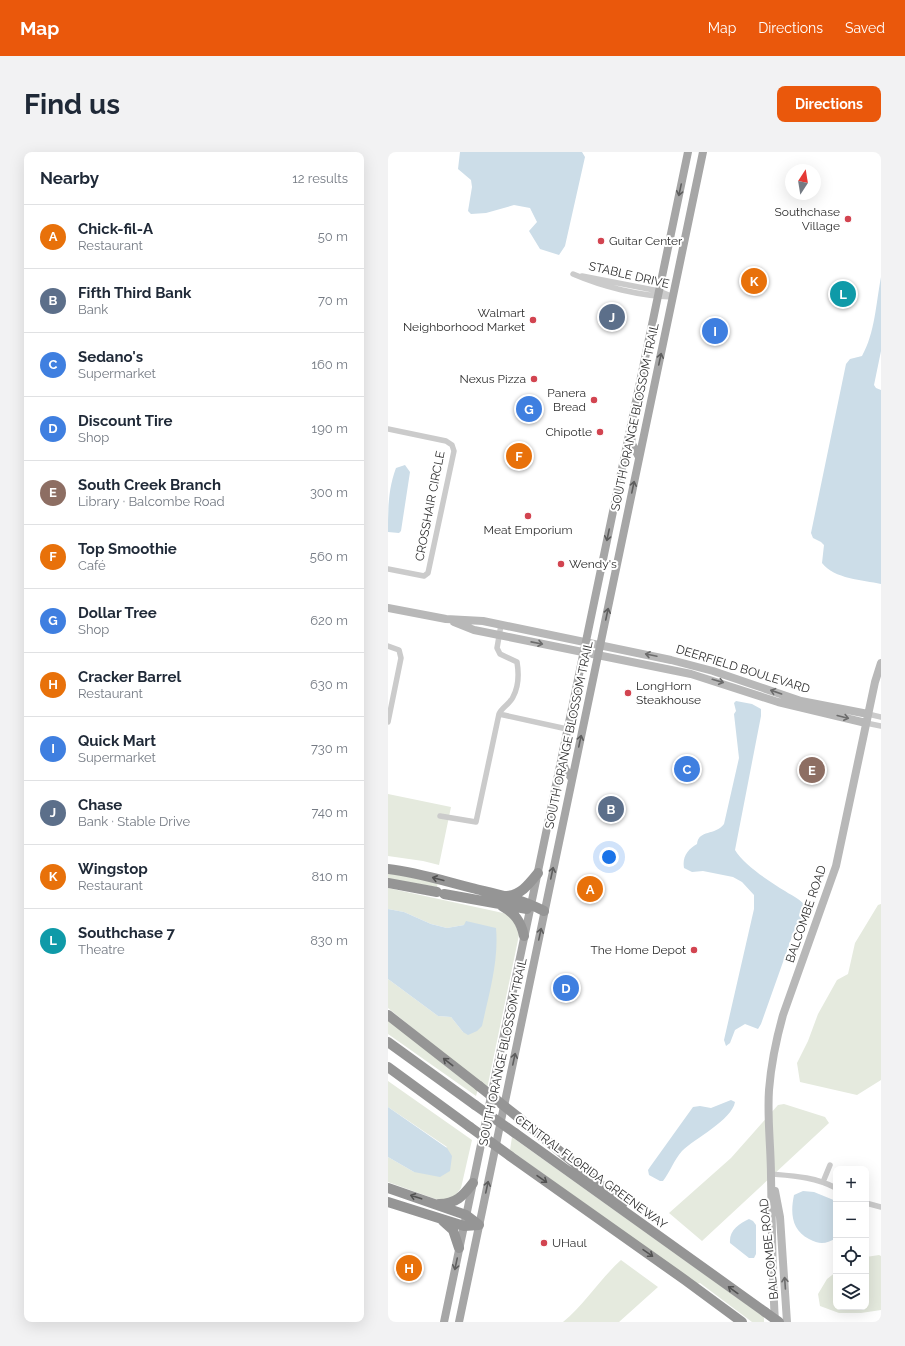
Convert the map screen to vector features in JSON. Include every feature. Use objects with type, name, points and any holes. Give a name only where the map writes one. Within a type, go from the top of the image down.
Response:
[{"type":"highway","points":[[388,869],[428,876],[505,896],[530,907],[544,911]]},
{"type":"highway","points":[[505,896],[518,894],[538,873]]},
{"type":"highway","points":[[388,883],[496,903],[530,907]]},
{"type":"highway","points":[[496,903],[515,915],[521,924],[524,936]]},
{"type":"highway","points":[[388,1015],[518,1117],[697,1264]]},
{"type":"highway","name":"CENTRAL FLORIDA GREENEWAY","points":[[388,1042],[778,1322]]},
{"type":"highway","points":[[388,1067],[470,1128]]},
{"type":"highway","points":[[388,1072],[510,1156],[742,1322]]},
{"type":"highway","points":[[437,1204],[452,1203],[473,1184]]},
{"type":"highway","points":[[388,1188],[466,1215],[479,1225]]},
{"type":"highway","points":[[388,1202],[464,1226],[479,1225]]},
{"type":"highway","points":[[440,1219],[448,1224],[453,1230],[459,1248]]},
{"type":"main road","name":"SOUTH ORANGE BLOSSOM TRAIL","points":[[444,1322],[688,152]]},
{"type":"main road","name":"SOUTH ORANGE BLOSSOM TRAIL","points":[[459,1322],[703,152]]},
{"type":"main road","points":[[630,428],[632,444],[639,457]]},
{"type":"main road","points":[[562,756],[565,769],[572,779]]},
{"type":"street","name":"STABLE DRIVE","points":[[658,294],[573,274],[593,282],[673,297]]},
{"type":"street","name":"CROSSHAIR CIRCLE","points":[[388,429],[446,441],[452,445],[454,451],[428,573],[424,576],[388,569]]},
{"type":"street","name":"DEERFIELD BOULEVARD","points":[[388,608],[446,619],[483,621],[692,664],[801,701],[867,719]]},
{"type":"street","name":"DEERFIELD BOULEVARD","points":[[446,619],[474,630],[691,674],[778,702],[867,719]]},
{"type":"street","points":[[440,816],[476,822],[499,714],[503,707],[513,698],[519,674],[517,662],[500,654],[497,648],[501,625]]},
{"type":"street","points":[[388,646],[399,650],[401,658],[390,705],[388,722]]},
{"type":"street","name":"BALCOMBE ROAD","points":[[775,1322],[771,1246],[769,1091],[776,1040],[836,866],[867,719],[881,663]]},
{"type":"street","points":[[691,674],[692,664]]},
{"type":"street","points":[[499,714],[567,729]]},
{"type":"street","points":[[867,719],[881,717]]},
{"type":"street","points":[[867,719],[881,726]]},
{"type":"street","points":[[823,1182],[830,1165]]},
{"type":"street","points":[[771,1174],[809,1178],[833,1187]]},
{"type":"street","name":"BALCOMBE ROAD","points":[[771,1174],[780,1217],[788,1322]]},
{"type":"street","points":[[869,1204],[881,1208]]},
{"type":"shaded area","points":[[388,794],[451,807],[439,865],[388,856]]},
{"type":"shaded area","points":[[388,871],[438,882],[437,887],[388,879]]},
{"type":"shaded area","points":[[388,888],[512,915],[519,935],[487,1089],[388,1008],[388,979],[438,1016],[451,1017],[463,1032],[464,925],[447,928],[431,924],[404,912],[388,909]]},
{"type":"shaded area","points":[[881,904],[881,1080],[857,1095],[800,1082],[797,1063],[808,1041],[818,1014],[837,980],[848,974],[855,943],[878,905]]},
{"type":"shaded area","points":[[388,1020],[478,1089],[476,1096],[388,1034]]},
{"type":"shaded area","points":[[388,1081],[472,1140],[461,1188],[455,1196],[441,1201],[388,1182],[388,1157],[414,1172],[447,1147],[388,1107]]},
{"type":"shaded area","points":[[784,1104],[825,1117],[829,1123],[702,1241],[669,1213],[731,1158],[778,1105]]},
{"type":"shaded area","points":[[512,1137],[764,1317],[764,1322],[752,1322],[700,1283],[697,1284],[510,1150]]},
{"type":"shaded area","points":[[881,1256],[881,1310],[861,1313],[839,1313],[820,1306],[818,1294],[827,1279],[833,1274],[833,1310],[869,1310],[869,1257]]},
{"type":"shaded area","points":[[621,1260],[658,1287],[619,1322],[563,1322],[571,1315]]},
{"type":"water","points":[[460,152],[582,152],[585,157],[565,246],[559,255],[540,249],[529,231],[537,222],[530,208],[514,205],[486,213],[471,214],[468,211],[472,187],[471,180],[458,169]]},
{"type":"water","points":[[881,277],[881,351],[874,385],[876,388],[881,390],[881,584],[841,576],[827,568],[822,563],[824,545],[813,538],[811,533],[846,364],[850,359],[862,356],[870,338]]},
{"type":"water","points":[[405,465],[410,472],[401,531],[399,533],[388,532],[389,500],[393,476],[396,468]]},
{"type":"water","points":[[736,701],[752,704],[761,709],[761,716],[735,850],[744,861],[758,873],[798,899],[808,910],[802,926],[794,931],[758,1029],[745,1024],[735,1030],[730,1043],[726,1046],[724,1040],[754,909],[754,895],[742,882],[733,877],[703,871],[692,872],[684,868],[684,860],[686,854],[697,844],[698,839],[701,836],[720,828],[724,824],[739,758],[734,714],[736,711],[734,703]]},
{"type":"water","points":[[388,909],[404,912],[431,924],[447,928],[464,925],[466,921],[496,928],[497,940],[493,977],[482,1026],[477,1031],[468,1035],[463,1032],[451,1017],[438,1016],[388,979]]},
{"type":"water","points":[[731,1100],[735,1102],[727,1116],[682,1151],[663,1181],[649,1175],[648,1170],[693,1107],[700,1106],[711,1108]]},
{"type":"water","points":[[388,1107],[447,1148],[452,1156],[450,1171],[440,1177],[414,1172],[388,1157]]},
{"type":"water","points":[[803,1191],[814,1192],[833,1200],[833,1240],[826,1243],[816,1242],[809,1239],[799,1231],[794,1221],[792,1209],[794,1195]]},
{"type":"water","points":[[749,1219],[756,1225],[756,1254],[754,1258],[749,1258],[730,1243],[731,1234],[735,1228]]},
{"type":"place","name":"Southchase Village","points":[[848,219]]},
{"type":"place","name":"Guitar Center","points":[[601,241]]},
{"type":"place","name":"Wingstop","points":[[754,281]]},
{"type":"place","name":"Southchase 7","points":[[843,294]]},
{"type":"place","name":"Chase","points":[[612,317]]},
{"type":"place","name":"Walmart Neighborhood Market","points":[[533,320]]},
{"type":"place","name":"Quick Mart","points":[[715,331]]},
{"type":"place","name":"Nexus Pizza","points":[[534,379]]},
{"type":"place","name":"Panera Bread","points":[[594,400]]},
{"type":"place","name":"Dollar Tree","points":[[529,409]]},
{"type":"place","name":"Chipotle","points":[[600,432]]},
{"type":"place","name":"Top Smoothie","points":[[519,456]]},
{"type":"place","name":"Meat Emporium","points":[[528,516]]},
{"type":"place","name":"Wendy's","points":[[561,564]]},
{"type":"place","name":"LongHorn Steakhouse","points":[[628,693]]},
{"type":"place","name":"Sedano's","points":[[687,769]]},
{"type":"place","name":"South Creek Branch","points":[[812,770]]},
{"type":"place","name":"Fifth Third Bank","points":[[611,809]]},
{"type":"place","name":"Chick-fil-A","points":[[590,889]]},
{"type":"place","name":"The Home Depot","points":[[694,950]]},
{"type":"place","name":"Discount Tire","points":[[566,988]]},
{"type":"place","name":"UHaul","points":[[544,1243]]},
{"type":"place","name":"Cracker Barrel","points":[[409,1268]]}]
